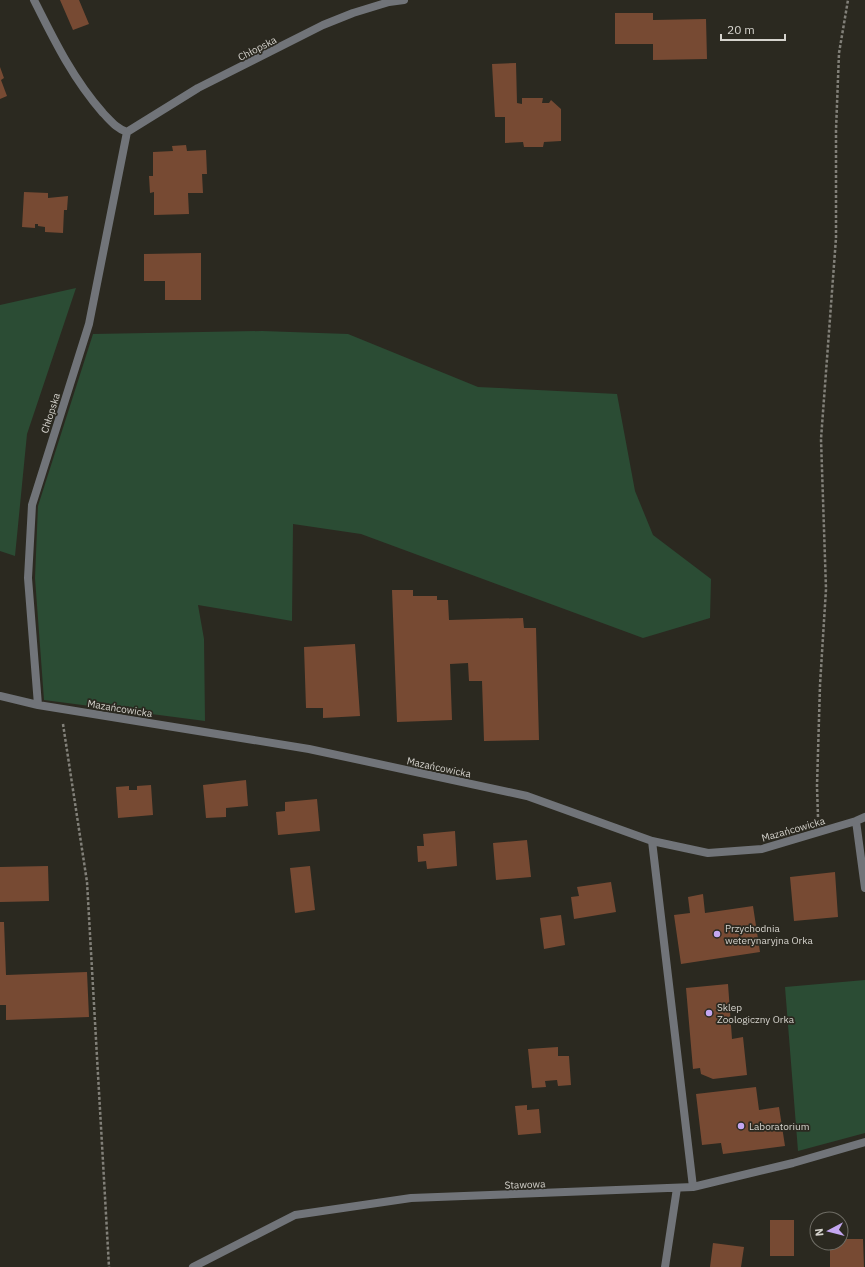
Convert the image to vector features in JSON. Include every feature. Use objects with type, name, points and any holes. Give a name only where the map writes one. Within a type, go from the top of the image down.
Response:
[{"type":"street","points":[[34,0],[60,54],[88,96],[118,129],[127,132]]},
{"type":"street","name":"Chłopska","points":[[38,705],[28,578],[32,505],[89,324],[127,132],[198,88],[323,25],[353,13],[389,2],[404,0]]},
{"type":"street","name":"Mazańcowicka","points":[[0,696],[38,705],[309,749],[527,796],[652,841],[708,853],[762,849],[856,821],[865,816]]},
{"type":"street","points":[[856,821],[865,888]]},
{"type":"street","points":[[652,841],[693,1187]]},
{"type":"street","name":"Stawowa","points":[[193,1267],[295,1215],[411,1198],[693,1187],[793,1163],[865,1142]]},
{"type":"street","points":[[665,1267],[677,1188]]},
{"type":"path","points":[[818,832],[817,786],[819,693],[826,589],[821,440],[836,238],[836,130],[840,53],[848,0]]},
{"type":"path","points":[[60,708],[87,882],[109,1267]]},
{"type":"green space","points":[[76,288],[27,434],[15,556],[0,551],[0,305]]},
{"type":"green space","points":[[262,331],[348,334],[478,387],[617,394],[635,491],[653,535],[711,579],[710,618],[643,638],[361,534],[293,524],[292,621],[198,605],[204,639],[205,721],[44,700],[35,578],[38,506],[93,334]]},
{"type":"green space","points":[[865,980],[865,1133],[798,1151],[785,987]]},
{"type":"building","points":[[60,0],[79,0],[89,24],[73,30]]},
{"type":"building","points":[[615,13],[653,13],[653,20],[706,19],[707,59],[653,60],[653,44],[615,44]]},
{"type":"building","points":[[516,63],[517,103],[522,104],[522,98],[543,98],[542,103],[549,103],[551,100],[561,109],[561,141],[544,142],[543,147],[524,147],[523,142],[505,143],[505,117],[495,117],[492,64]]},
{"type":"building","points":[[0,67],[4,78],[1,80],[7,96],[0,99]]},
{"type":"building","points":[[186,145],[187,151],[206,150],[207,174],[202,174],[203,193],[188,193],[189,214],[154,215],[154,192],[150,193],[149,176],[153,176],[153,152],[173,151],[172,146]]},
{"type":"building","points":[[24,192],[48,193],[48,198],[68,196],[67,210],[64,210],[63,233],[45,232],[45,227],[38,226],[38,224],[35,224],[35,228],[22,227]]},
{"type":"building","points":[[201,253],[201,300],[165,300],[165,281],[144,281],[144,254]]},
{"type":"building","points":[[392,590],[413,590],[413,596],[437,596],[437,600],[448,600],[449,620],[523,618],[524,628],[536,628],[539,740],[484,741],[482,681],[469,681],[468,663],[450,664],[452,720],[397,722]]},
{"type":"building","points":[[355,644],[360,716],[323,718],[323,708],[306,708],[304,647]]},
{"type":"building","points":[[246,780],[248,806],[226,808],[226,817],[206,818],[203,785]]},
{"type":"building","points":[[151,785],[153,815],[118,818],[116,787],[129,786],[129,790],[137,790],[137,786]]},
{"type":"building","points":[[317,799],[320,831],[278,835],[276,812],[285,811],[285,802]]},
{"type":"building","points":[[455,831],[457,866],[427,869],[426,861],[418,862],[417,846],[424,846],[423,834]]},
{"type":"building","points":[[527,840],[531,877],[496,880],[493,843]]},
{"type":"building","points":[[48,866],[49,901],[0,902],[0,867]]},
{"type":"building","points":[[310,866],[315,910],[295,913],[290,868]]},
{"type":"building","points":[[835,872],[838,917],[794,921],[790,877]]},
{"type":"building","points":[[611,882],[616,912],[574,919],[571,897],[579,896],[577,887]]},
{"type":"building","name":"Przychodnia weterynaryjna Orka","points":[[703,894],[705,913],[753,906],[760,952],[681,964],[674,915],[690,913],[688,897]]},
{"type":"building","points":[[561,915],[565,945],[544,949],[540,918]]},
{"type":"building","points":[[0,922],[4,922],[6,975],[87,972],[89,1017],[6,1020],[6,1005],[0,1005]]},
{"type":"building","name":"Sklep Zoologiczny Orka","points":[[728,984],[732,1039],[743,1037],[747,1075],[713,1079],[701,1074],[700,1068],[693,1069],[686,988]]},
{"type":"building","points":[[558,1047],[558,1056],[569,1056],[571,1085],[558,1086],[557,1080],[545,1081],[546,1087],[532,1088],[528,1049]]},
{"type":"building","name":"Laboratorium","points":[[756,1087],[759,1110],[779,1107],[785,1146],[723,1154],[721,1143],[702,1145],[696,1094]]},
{"type":"building","points":[[527,1105],[527,1110],[539,1109],[541,1133],[518,1135],[515,1106]]},
{"type":"building","points":[[770,1220],[794,1220],[794,1256],[770,1256]]},
{"type":"building","points":[[849,1239],[863,1239],[864,1267],[830,1267],[830,1251],[849,1251]]},
{"type":"building","points":[[713,1243],[744,1247],[741,1267],[710,1267]]},
{"type":"place","name":"Przychodnia weterynaryjna Orka","points":[[717,934]]},
{"type":"place","name":"Sklep Zoologiczny Orka","points":[[709,1013]]},
{"type":"place","name":"Laboratorium","points":[[741,1126]]}]
